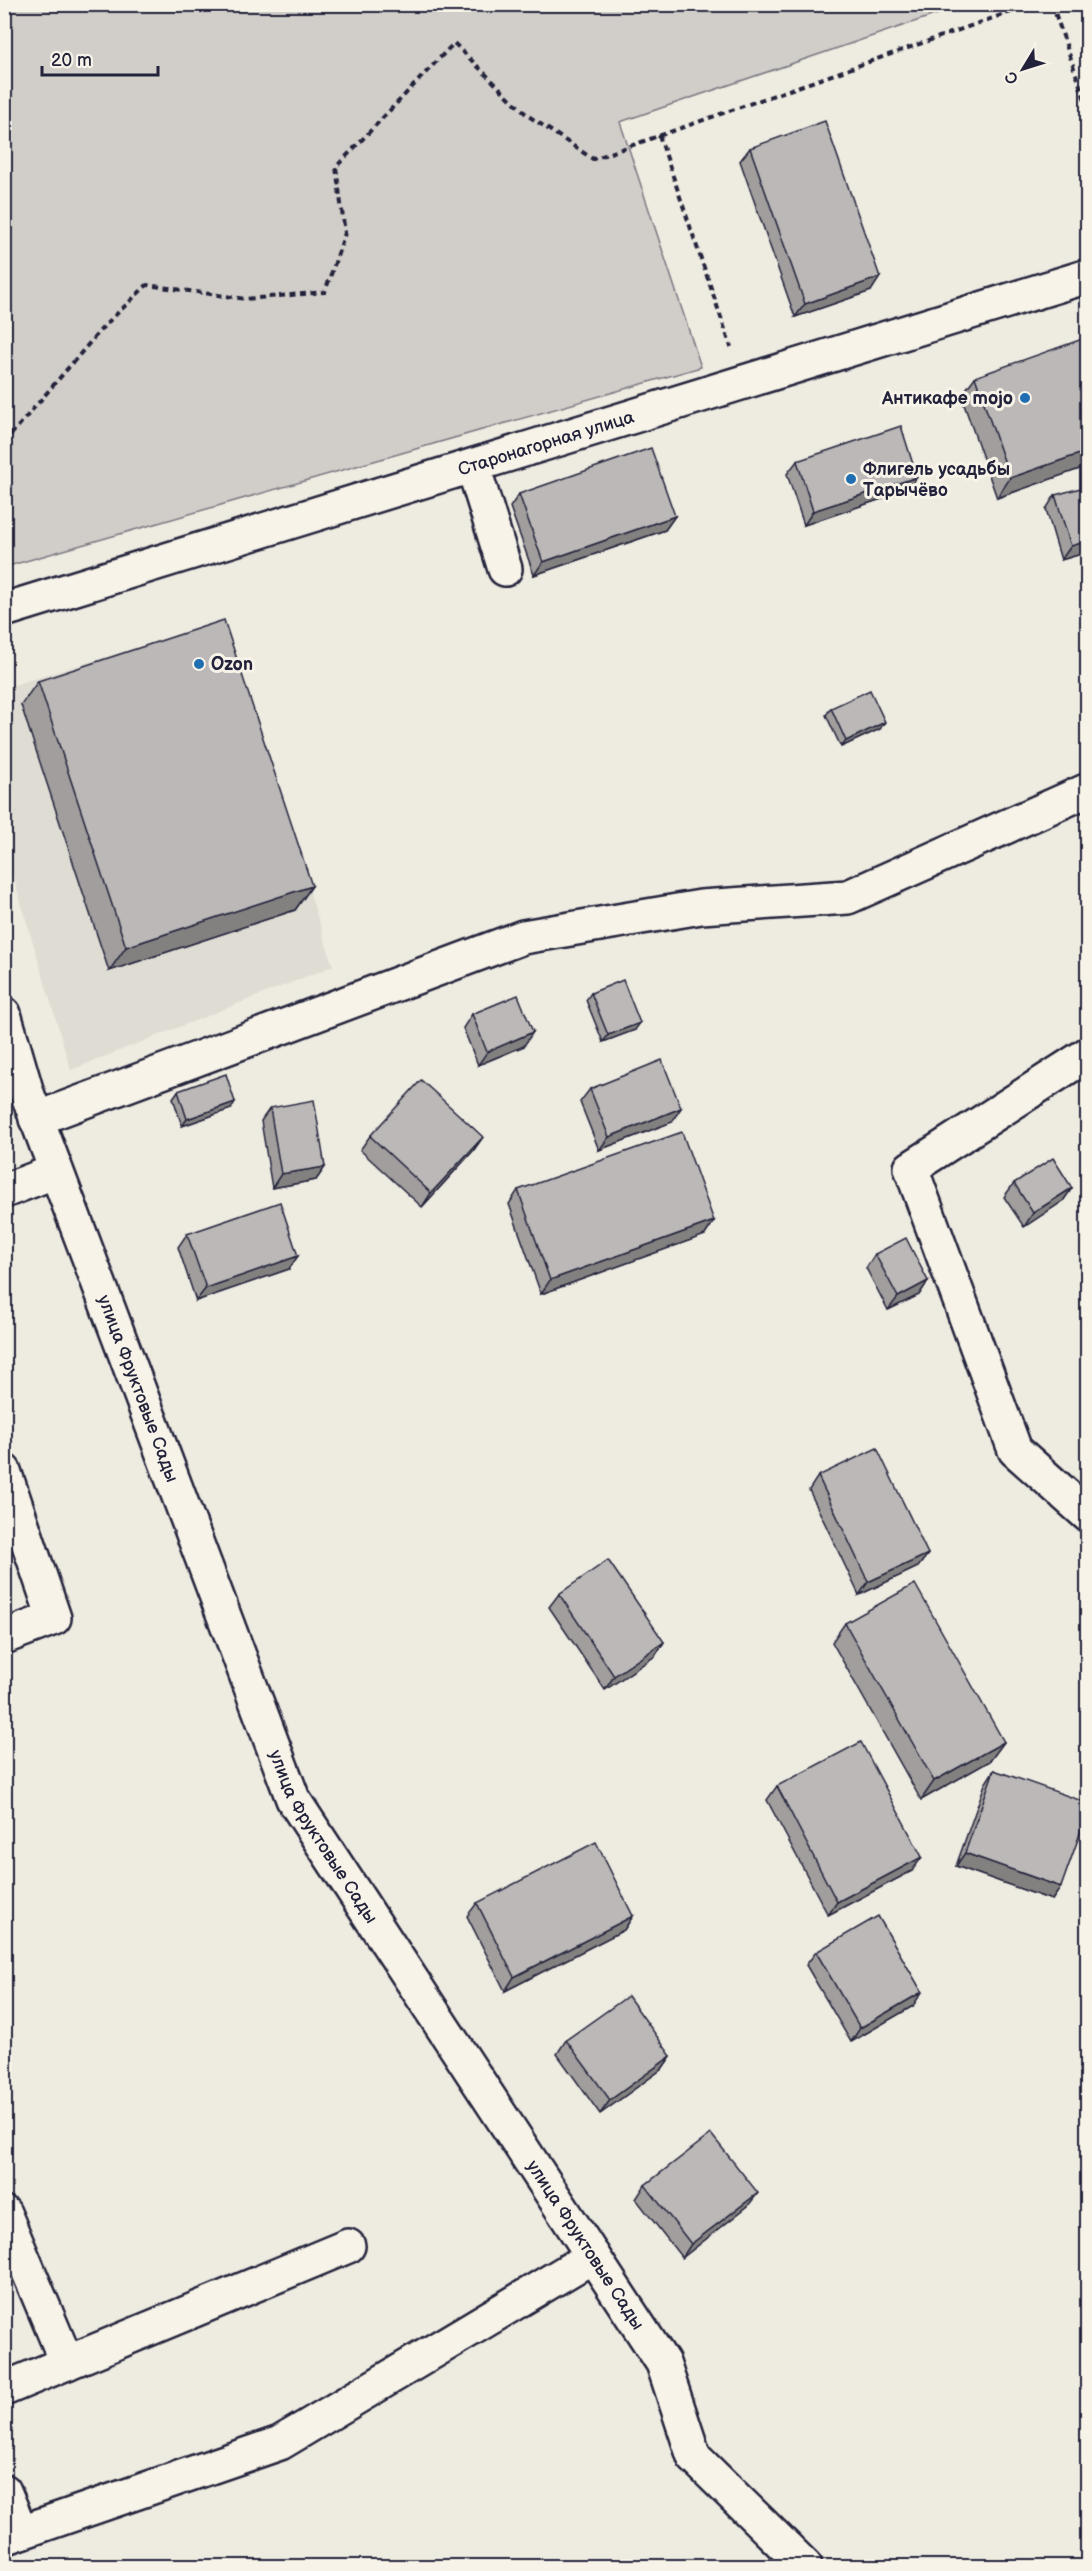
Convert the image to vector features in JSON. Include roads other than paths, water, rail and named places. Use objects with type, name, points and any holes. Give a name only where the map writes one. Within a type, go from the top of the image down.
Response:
[{"type":"street","name":"Старонагорная улица","points":[[4,610],[1088,276]]},
{"type":"street","points":[[473,466],[505,569]]},
{"type":"street","points":[[36,1119],[523,937],[701,907],[848,897],[1088,790]]},
{"type":"street","name":"улица Фруктовые Сады","points":[[4,1014],[36,1119],[293,1799],[663,2363],[694,2457],[805,2566]]},
{"type":"street","points":[[1088,1054],[910,1168],[1015,1450],[1088,1515]]},
{"type":"street","points":[[4,1191],[56,1171]]},
{"type":"street","points":[[4,1472],[54,1618],[4,1637]]},
{"type":"street","points":[[4,2213],[67,2363]]},
{"type":"street","points":[[4,2389],[348,2246]]},
{"type":"street","points":[[4,2491],[13,2535],[280,2443],[593,2256]]},
{"type":"place","name":"Антикафе mojo","points":[[1025,398]]},
{"type":"place","name":"Флигель усадьбы Тарычёво","points":[[851,479]]},
{"type":"place","name":"Ozon","points":[[199,664]]}]
